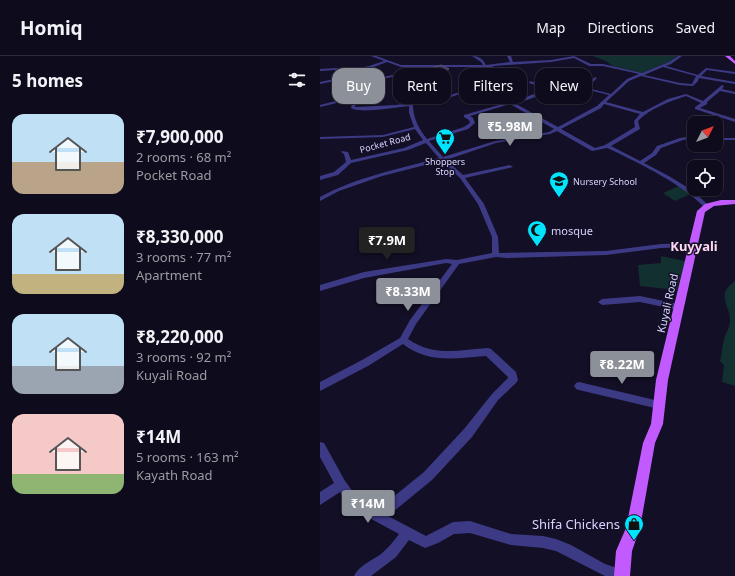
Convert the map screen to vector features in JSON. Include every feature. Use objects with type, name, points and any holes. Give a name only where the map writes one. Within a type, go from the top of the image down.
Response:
[{"type":"main road","points":[[727,56],[735,64]]},
{"type":"main road","points":[[706,206],[735,202]]},
{"type":"main road","name":"Kuyali Road","points":[[622,575],[624,551],[633,528],[649,443],[657,424],[662,380],[678,315],[678,307],[701,211],[706,206]]},
{"type":"street","points":[[373,56],[401,66],[491,66],[554,60],[569,56],[577,57],[590,65],[603,65],[693,85],[697,80],[696,79],[706,69],[735,73]]},
{"type":"street","points":[[474,56],[482,61],[485,66]]},
{"type":"street","points":[[509,56],[512,63]]},
{"type":"street","points":[[320,199],[363,180],[442,159],[495,142],[513,138],[541,135],[557,129],[587,114],[604,103],[626,81],[662,66],[680,56]]},
{"type":"street","points":[[365,68],[387,61]]},
{"type":"street","points":[[441,68],[447,66]]},
{"type":"street","points":[[662,66],[699,76],[735,83]]},
{"type":"street","points":[[320,70],[332,69]]},
{"type":"street","points":[[385,78],[393,76]]},
{"type":"street","points":[[320,83],[332,81]]},
{"type":"street","points":[[530,82],[535,84]]},
{"type":"street","points":[[727,82],[705,103],[697,108],[735,121]]},
{"type":"street","points":[[592,90],[612,95]]},
{"type":"street","points":[[719,90],[735,92]]},
{"type":"street","points":[[512,104],[594,150],[607,146],[638,128],[636,122],[643,113],[670,100],[686,95],[705,103]]},
{"type":"street","points":[[320,106],[332,103]]},
{"type":"street","points":[[604,103],[643,113]]},
{"type":"street","points":[[354,104],[353,108],[357,109],[402,104]]},
{"type":"street","points":[[411,104],[411,113],[419,132],[442,159],[462,177],[481,204],[497,245],[496,255]]},
{"type":"street","name":"Pocket Road","points":[[320,178],[338,173],[343,170],[349,162],[393,152],[470,126],[473,123],[472,119],[466,116],[512,104]]},
{"type":"street","points":[[320,138],[383,136],[418,127]]},
{"type":"street","points":[[642,162],[654,154],[659,147],[687,138]]},
{"type":"street","points":[[723,139],[735,139]]},
{"type":"street","points":[[607,146],[642,162],[676,181],[693,193],[706,206]]},
{"type":"street","name":"Pocket Road","points":[[344,152],[349,162]]},
{"type":"street","points":[[462,177],[510,167]]},
{"type":"street","points":[[320,288],[364,275],[446,261],[457,262],[496,255],[606,253],[661,246],[693,245]]},
{"type":"street","points":[[320,387],[366,363],[403,340],[413,322],[457,262]]},
{"type":"street","points":[[602,302],[640,299],[678,307]]},
{"type":"street","points":[[379,516],[428,476],[468,433],[495,397],[513,380],[513,375],[488,352],[455,356],[427,354],[409,345],[403,340]]},
{"type":"street","points":[[579,386],[660,405]]},
{"type":"street","points":[[320,446],[341,485],[355,504],[425,542],[432,541],[448,530],[456,527],[473,528],[509,539],[530,540],[555,544],[601,568],[622,575]]},
{"type":"street","points":[[320,499],[341,485]]},
{"type":"street","points":[[360,576],[385,559],[398,547],[407,533]]},
{"type":"green space","points":[[593,56],[677,56],[669,62],[642,73],[616,67]]},
{"type":"green space","points":[[523,123],[536,131],[523,135],[510,127]]},
{"type":"green space","points":[[679,186],[687,191],[687,196],[675,201],[663,193]]},
{"type":"green space","points":[[661,256],[685,261],[677,290],[640,286],[638,265],[661,263]]},
{"type":"green space","points":[[735,281],[735,386],[722,382],[724,365],[720,361],[724,339],[730,321],[725,295],[729,286]]},
{"type":"building","points":[[441,65],[447,68],[431,68]]},
{"type":"place","name":"Shoppers Stop","points":[[445,155]]},
{"type":"place","name":"Nursery School","points":[[559,198]]},
{"type":"place","name":"mosque","points":[[537,247]]},
{"type":"place","name":"Shifa Chickens","points":[[634,541]]},
{"type":"district","name":"Kuyyali","points":[[694,246]]}]
